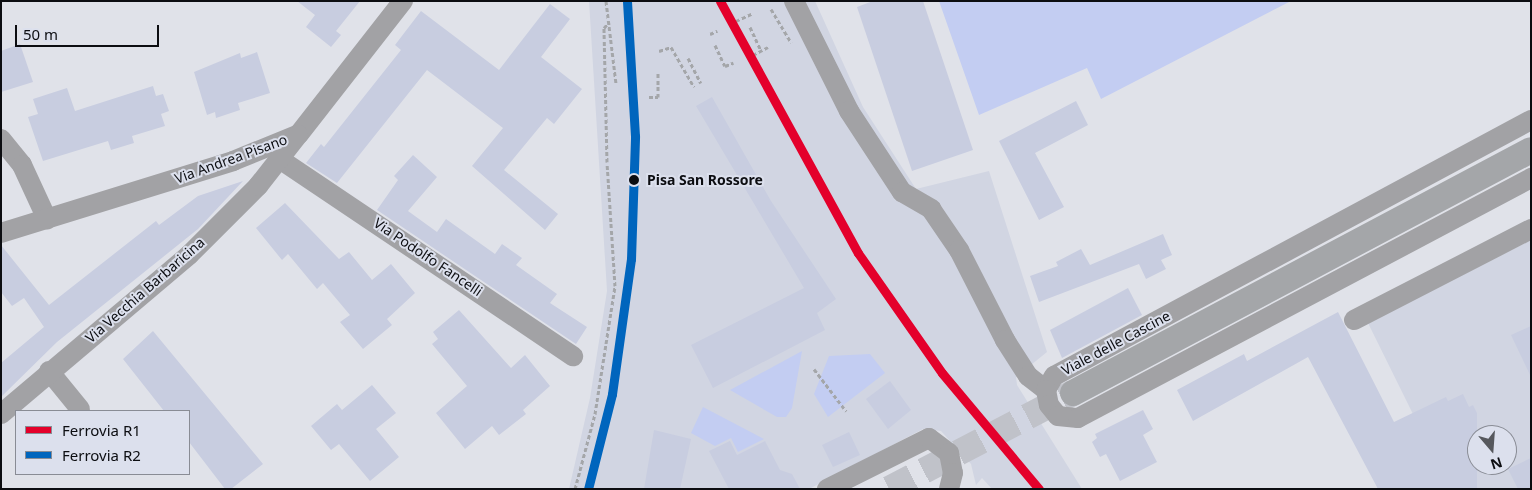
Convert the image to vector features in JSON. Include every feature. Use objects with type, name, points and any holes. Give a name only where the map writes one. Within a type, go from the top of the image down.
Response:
[{"type":"main road","name":"Viale delle Cascine","points":[[1073,393],[1531,150]]},
{"type":"street","name":"Via Andrea Pisano","points":[[1,233],[232,161],[299,134],[403,1]]},
{"type":"street","points":[[794,1],[848,111],[902,192],[931,209],[1028,376],[1046,390],[1058,416],[1078,418],[1531,178]]},
{"type":"street","name":"Viale delle Cascine","points":[[1046,390],[1054,376],[1531,120]]},
{"type":"street","name":"Via Vecchia Barbaricina","points":[[1,414],[49,371],[169,274],[258,186],[281,160],[299,134]]},
{"type":"street","points":[[1,139],[22,165],[48,219]]},
{"type":"street","name":"Via Podolfo Fancelli","points":[[281,160],[574,356]]},
{"type":"street","points":[[232,161],[249,172],[258,186]]},
{"type":"street","points":[[1354,320],[1531,229]]},
{"type":"street","points":[[49,371],[80,409]]},
{"type":"street","points":[[827,489],[929,438],[949,453],[953,473],[949,489]]},
{"type":"path","points":[[606,1],[616,84]]},
{"type":"path","points":[[736,21],[751,14]]},
{"type":"path","points":[[575,489],[595,414],[615,286],[607,152],[604,28],[609,22]]},
{"type":"path","points":[[750,27],[761,51]]},
{"type":"path","points":[[710,34],[717,31]]},
{"type":"path","points":[[715,45],[725,66],[733,63]]},
{"type":"path","points":[[659,51],[671,47],[694,87]]},
{"type":"path","points":[[753,55],[768,47]]},
{"type":"path","points":[[688,58],[701,83]]},
{"type":"path","points":[[649,97],[658,97],[658,72]]},
{"type":"path","points":[[814,369],[846,411]]},
{"type":"shaded area","points":[[589,1],[815,1],[863,107],[916,189],[989,171],[1047,352],[1016,377],[1017,385],[1082,489],[992,489],[982,478],[976,485],[971,464],[941,431],[923,429],[809,489],[569,489],[590,398],[607,291]]},
{"type":"shaded area","points":[[939,1],[1291,1],[1101,99],[1087,68],[979,115]]},
{"type":"shaded area","points":[[1531,240],[1531,489],[1450,489],[1368,323]]},
{"type":"shaded area","points":[[802,351],[792,408],[786,417],[777,417],[730,390]]},
{"type":"shaded area","points":[[870,354],[885,373],[828,417],[814,394],[829,356]]},
{"type":"shaded area","points":[[703,407],[764,439],[738,452],[731,438],[715,446],[691,433]]},
{"type":"building","points":[[297,1],[360,1],[336,31],[341,35],[331,47],[306,27],[315,15]]},
{"type":"building","points":[[873,1],[923,1],[973,150],[912,171],[857,7]]},
{"type":"building","points":[[550,4],[570,19],[541,57],[582,89],[554,124],[547,118],[504,170],[558,214],[545,230],[472,166],[503,128],[427,70],[337,183],[306,163],[321,144],[324,147],[401,50],[395,45],[421,11],[499,70]]},
{"type":"building","points":[[20,44],[33,82],[1,92],[1,51]]},
{"type":"building","points":[[257,52],[270,93],[238,103],[240,110],[216,118],[215,112],[207,115],[194,72],[240,53],[241,58]]},
{"type":"building","points":[[153,86],[156,96],[163,94],[169,111],[161,114],[165,126],[132,136],[134,143],[111,150],[108,141],[43,161],[28,117],[38,114],[33,99],[67,88],[75,111]]},
{"type":"building","points":[[712,97],[771,201],[836,299],[817,313],[825,330],[713,388],[691,345],[804,288],[696,106]]},
{"type":"building","points":[[1076,101],[1088,125],[1035,153],[1064,207],[1039,220],[999,141]]},
{"type":"building","points":[[413,155],[437,177],[408,211],[437,232],[446,219],[495,254],[502,244],[522,258],[516,265],[557,294],[550,303],[587,327],[576,344],[377,210],[398,180],[394,176]]},
{"type":"building","points":[[243,181],[198,229],[57,342],[1,397],[1,363],[44,327],[24,298],[12,306],[1,292],[1,245],[49,305],[156,221],[159,225],[198,196]]},
{"type":"building","points":[[285,203],[339,259],[349,252],[372,280],[391,264],[415,293],[387,319],[392,325],[363,349],[340,322],[350,315],[323,283],[317,289],[288,254],[282,260],[256,228]]},
{"type":"building","points":[[1163,234],[1172,255],[1161,260],[1166,269],[1146,279],[1139,264],[1039,302],[1030,276],[1058,266],[1056,262],[1081,249],[1090,265]]},
{"type":"building","points":[[1128,288],[1142,315],[1062,358],[1050,330]]},
{"type":"building","points":[[459,310],[511,368],[525,355],[550,386],[523,410],[526,414],[499,435],[492,426],[465,449],[436,413],[467,386],[432,344],[438,339],[433,332]]},
{"type":"building","points":[[1338,312],[1394,422],[1446,397],[1448,401],[1463,394],[1469,407],[1473,405],[1477,413],[1477,425],[1467,425],[1467,475],[1477,475],[1477,489],[1378,489],[1308,357],[1193,421],[1177,390],[1244,354],[1247,361]]},
{"type":"building","points":[[1531,326],[1531,377],[1511,335]]},
{"type":"building","points":[[153,331],[263,464],[231,489],[225,489],[190,443],[190,410],[163,410],[123,359]]},
{"type":"building","points":[[890,381],[911,410],[888,429],[866,399]]},
{"type":"building","points":[[372,385],[396,413],[376,429],[399,457],[370,481],[339,444],[331,450],[311,426],[337,404],[342,410]]},
{"type":"building","points":[[1143,410],[1153,429],[1143,435],[1157,462],[1120,481],[1106,454],[1100,457],[1092,442],[1097,438],[1095,434]]},
{"type":"building","points":[[654,430],[691,439],[680,489],[644,489]]},
{"type":"building","points":[[849,432],[860,455],[833,467],[822,445]]},
{"type":"building","points":[[730,441],[737,455],[765,441],[780,470],[792,474],[800,489],[729,489],[709,451]]},
{"type":"building","points":[[1531,458],[1531,489],[1518,489],[1511,475],[1517,475],[1517,465]]},
{"type":"tunnel","points":[[889,489],[1073,393]]},
{"type":"rail line","name":"R2","points":[[588,489],[612,394],[631,259],[635,136],[627,1]]},
{"type":"rail line","name":"R1","points":[[720,1],[858,253],[942,373],[1039,489]]},
{"type":"place","name":"Pisa San Rossore","points":[[634,180]]}]
